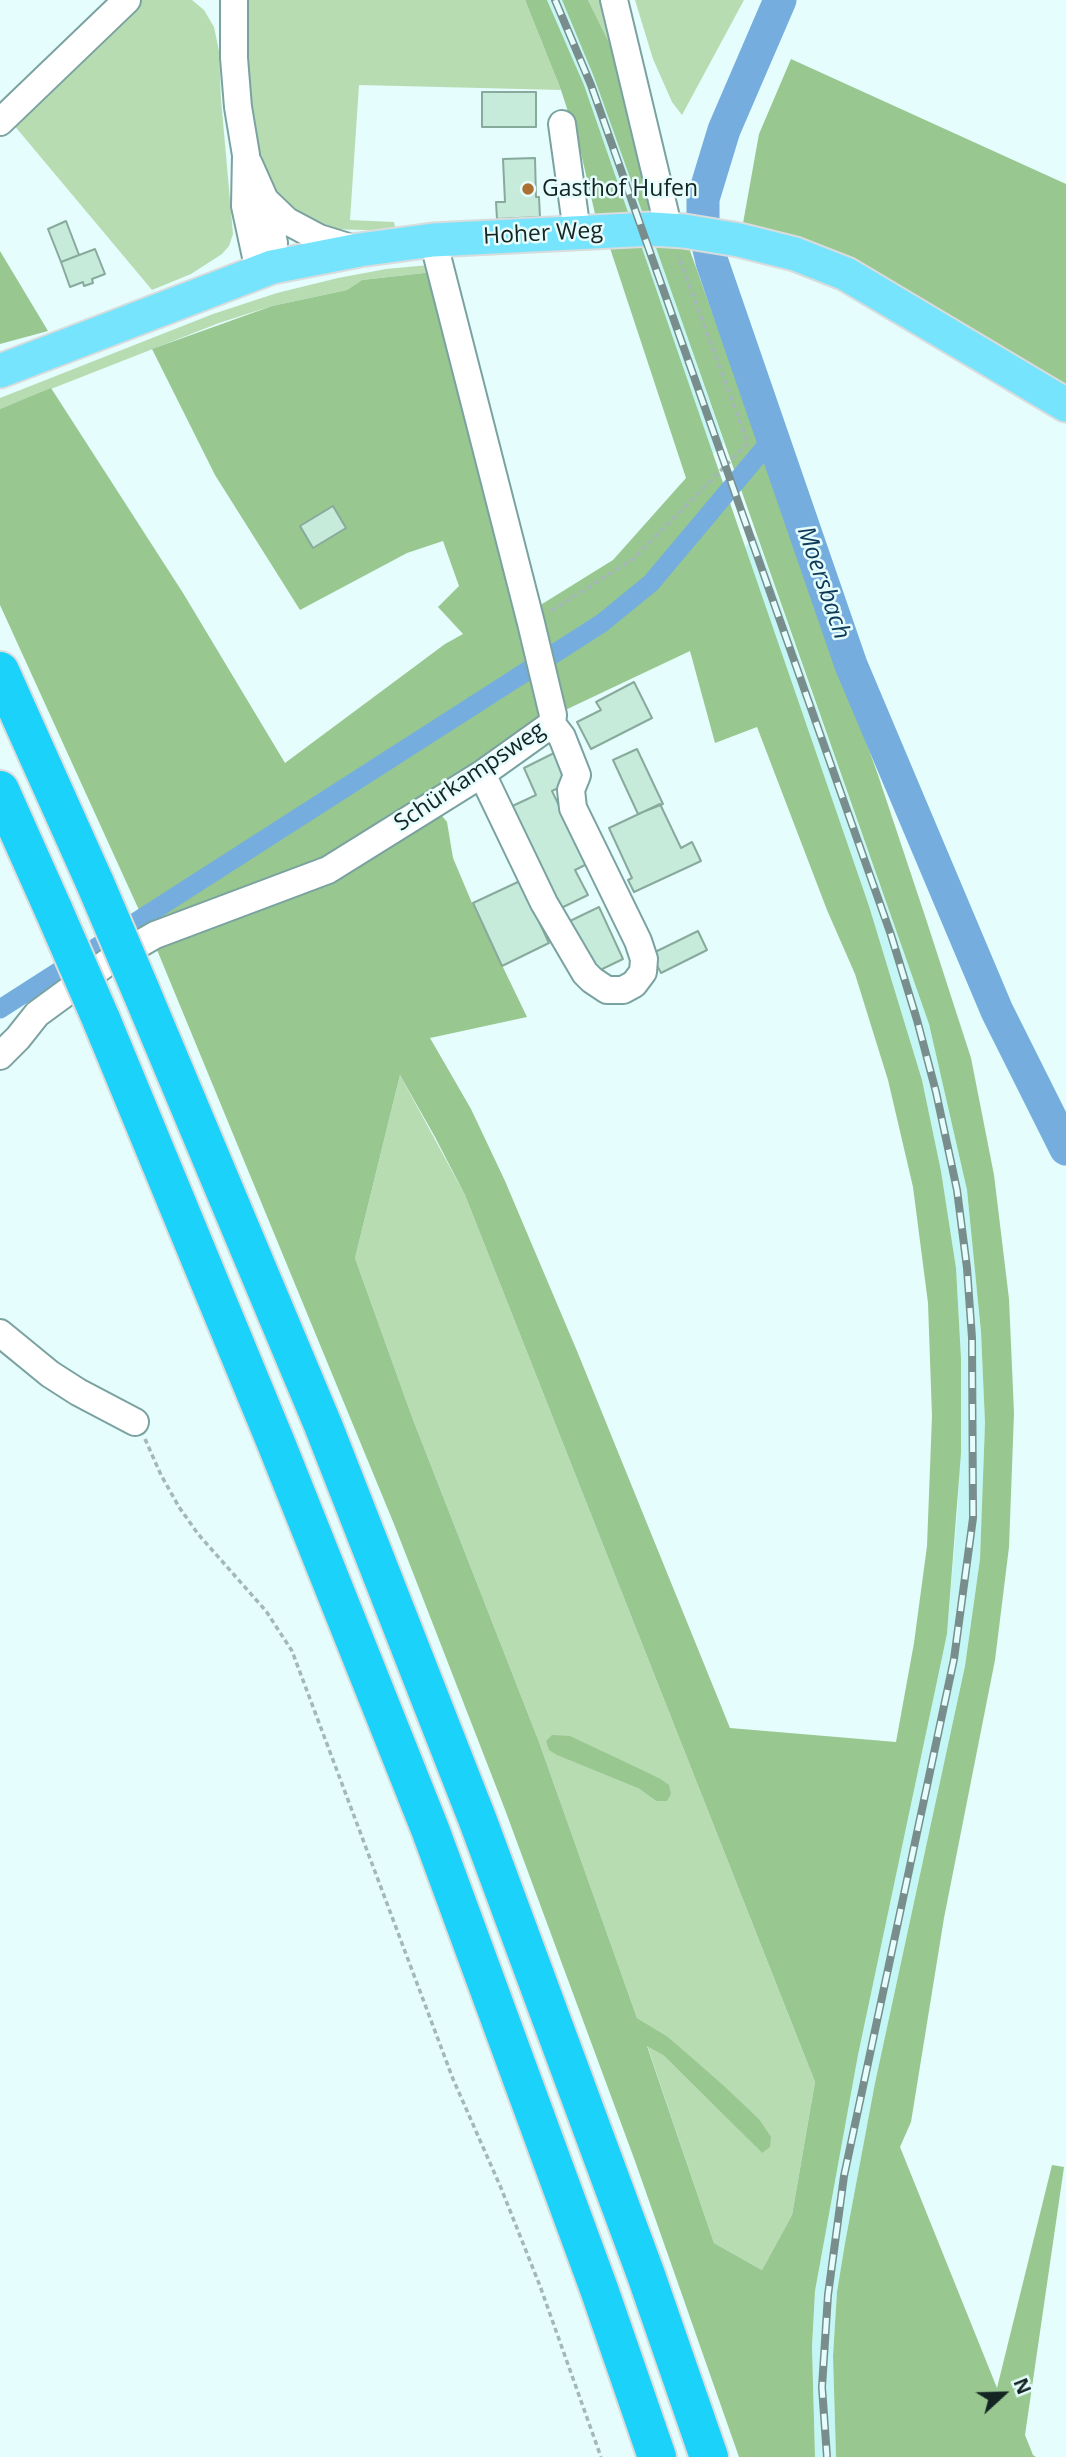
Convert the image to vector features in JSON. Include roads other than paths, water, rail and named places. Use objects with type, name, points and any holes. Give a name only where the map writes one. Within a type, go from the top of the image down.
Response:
[{"type":"highway","points":[[0,671],[95,883],[323,1425],[473,1808],[646,2275],[709,2457]]},
{"type":"highway","points":[[0,790],[101,1019],[281,1456],[430,1829],[657,2457]]},
{"type":"main road","name":"Hoher Weg","points":[[0,371],[265,269],[359,250],[433,240],[577,232],[697,233],[796,254],[846,274],[1066,405]]},
{"type":"street","points":[[0,122],[127,0]]},
{"type":"street","points":[[234,0],[235,71],[246,155],[245,206],[265,269]]},
{"type":"street","points":[[614,0],[697,233]]},
{"type":"street","points":[[562,124],[577,232]]},
{"type":"street","points":[[246,155],[265,200],[274,243],[265,269]]},
{"type":"street","points":[[265,200],[287,221],[319,238],[359,250]]},
{"type":"street","name":"Schürkampsweg","points":[[0,1056],[37,1014],[108,962],[165,931],[328,870],[482,774],[552,724],[553,715],[542,665],[433,240]]},
{"type":"street","points":[[482,774],[544,903],[585,973],[607,990],[623,990],[634,984],[643,972],[644,959],[638,941],[573,808],[571,790],[577,775],[562,737],[552,724]]},
{"type":"street","points":[[0,1333],[50,1374],[135,1422]]},
{"type":"waterway","name":"Moersbach","points":[[780,0],[724,130],[703,199],[703,223],[712,262],[851,665],[997,1011],[1066,1149]]},
{"type":"waterway","points":[[0,1009],[602,623],[651,583],[772,439]]},
{"type":"railway","points":[[555,0],[591,85],[891,935],[936,1092],[957,1190],[967,1268],[972,1338],[973,1518],[954,1659],[844,2176],[828,2295],[822,2387],[827,2457]]},
{"type":"place","name":"Gasthof Hufen","points":[[528,189]]}]
